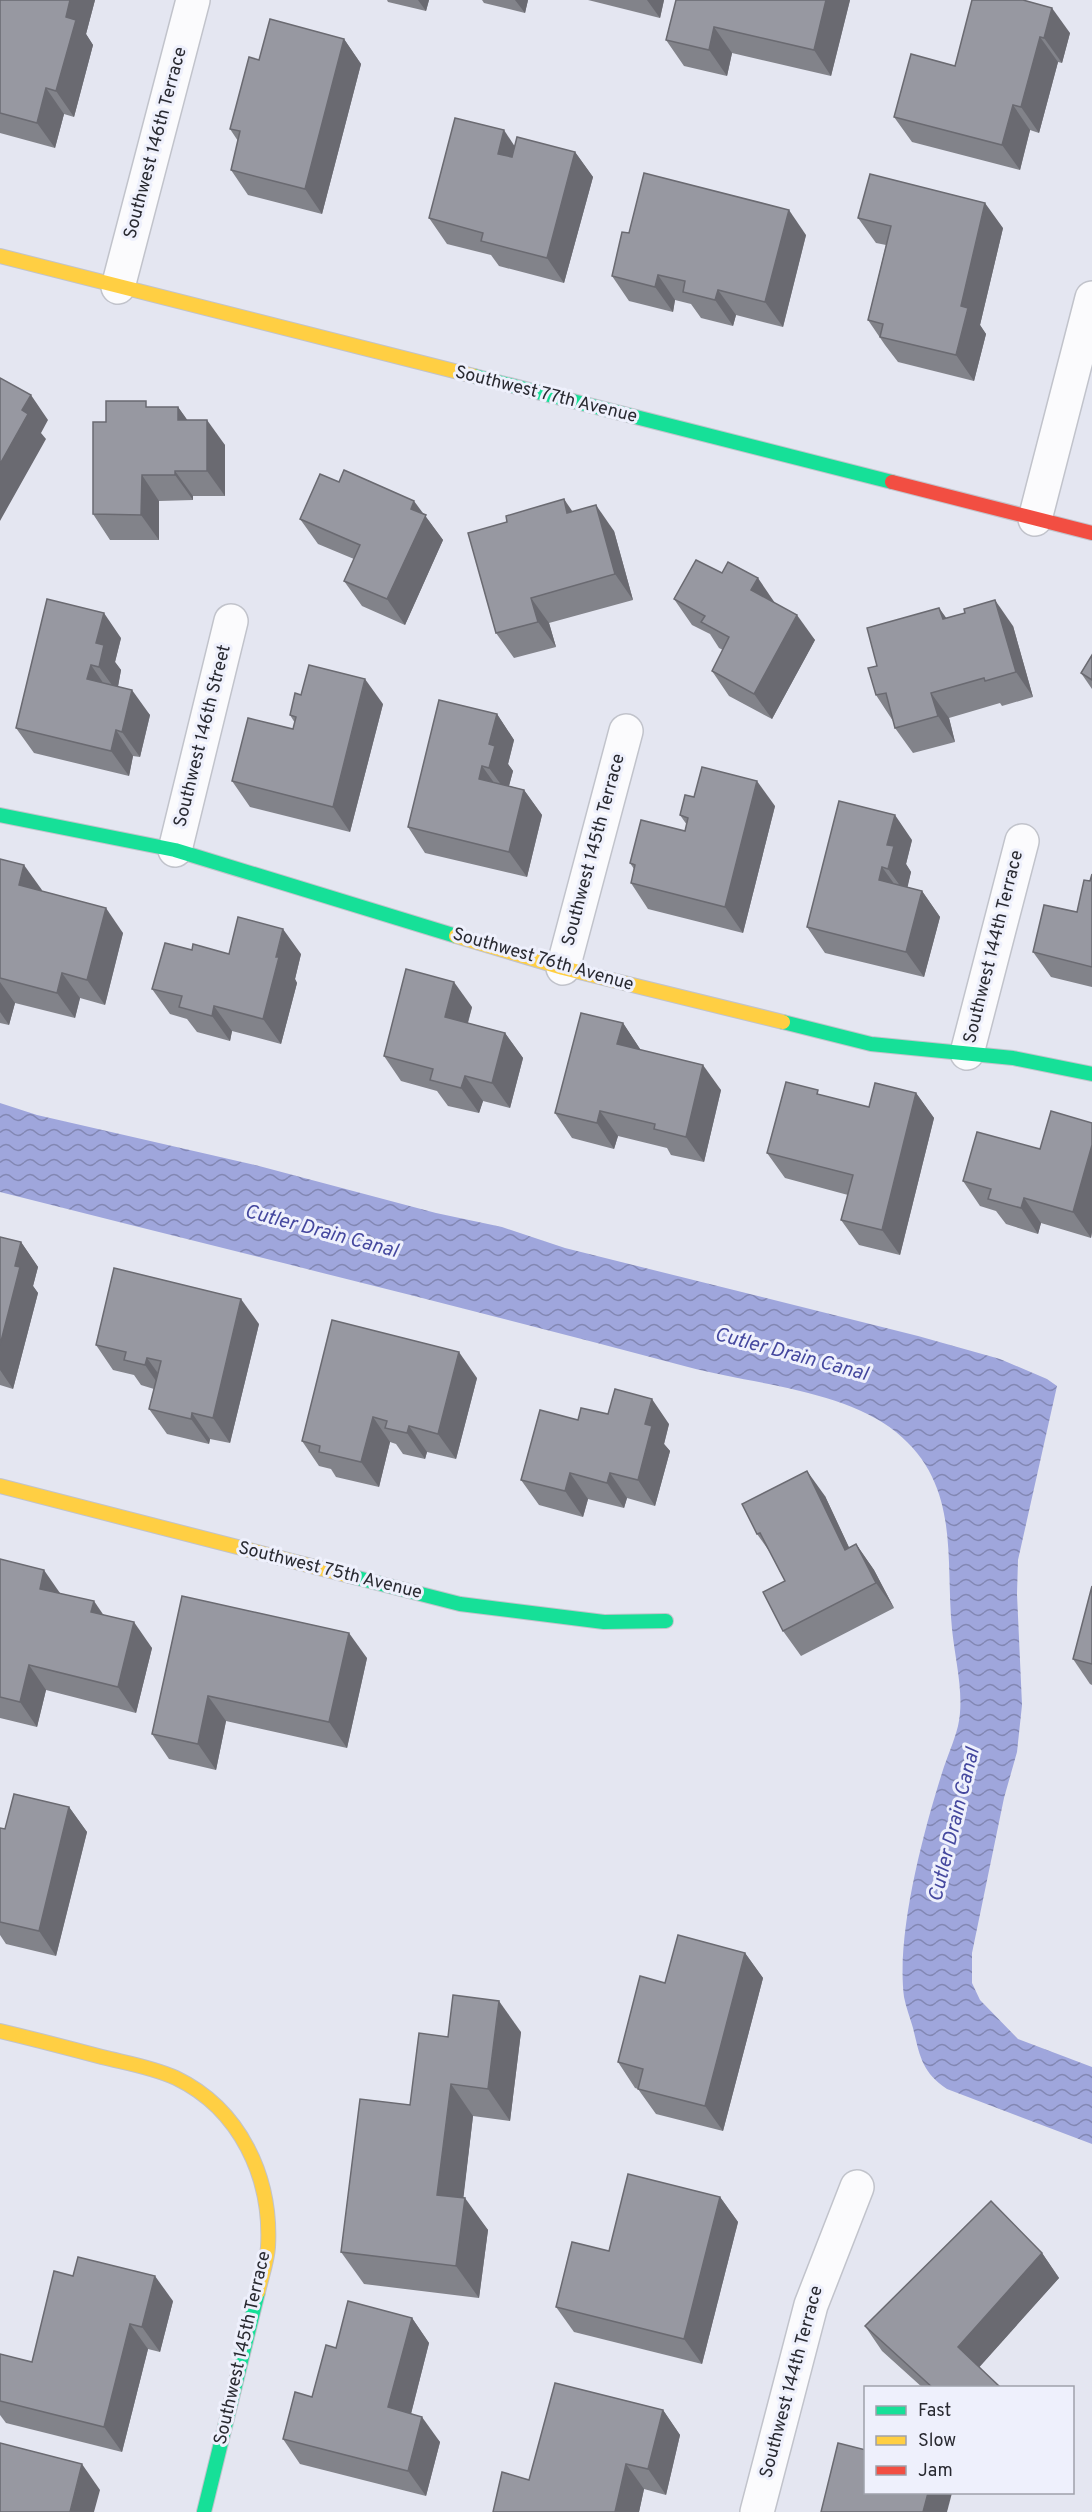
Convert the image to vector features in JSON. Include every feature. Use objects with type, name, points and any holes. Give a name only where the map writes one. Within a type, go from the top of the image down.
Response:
[{"type":"street","name":"Southwest 146th Terrace","points":[[118,287],[193,0]]},
{"type":"street","name":"Southwest 77th Avenue","points":[[0,256],[1092,533]]},
{"type":"street","points":[[1035,519],[1092,298]]},
{"type":"street","name":"Southwest 146th Street","points":[[175,850],[231,621]]},
{"type":"street","name":"Southwest 145th Terrace","points":[[563,968],[626,731]]},
{"type":"street","name":"Southwest 76th Avenue","points":[[0,815],[175,850],[563,968],[871,1044],[1042,1062],[1092,1074]]},
{"type":"street","name":"Southwest 144th Terrace","points":[[967,1053],[1022,841]]},
{"type":"street","name":"Southwest 75th Avenue","points":[[0,1486],[460,1604],[604,1622],[666,1621]]},
{"type":"street","name":"Southwest 145th Terrace","points":[[0,2031],[159,2072],[177,2079],[208,2096],[231,2119],[252,2151],[259,2171],[268,2224],[268,2249],[204,2512]]},
{"type":"street","name":"Southwest 144th Terrace","points":[[757,2512],[811,2305],[857,2187]]},
{"type":"water","name":"Cutler Drain Canal","points":[[0,1103],[37,1115],[259,1166],[436,1213],[502,1227],[565,1248],[918,1336],[1000,1359],[1047,1379],[1057,1386],[1018,1560],[1017,1594],[1022,1705],[1017,1752],[1004,1798],[972,1953],[972,1983],[980,2000],[1018,2039],[1092,2067],[1092,2144],[947,2089],[932,2076],[923,2063],[906,2005],[903,1972],[907,1914],[935,1797],[958,1726],[960,1702],[952,1629],[946,1523],[931,1475],[917,1453],[896,1432],[875,1418],[825,1397],[688,1367],[0,1192]]},
{"type":"building","points":[[0,0],[70,0],[66,17],[76,20],[56,91],[46,88],[37,123],[0,113]]},
{"type":"building","points":[[676,0],[826,0],[814,50],[714,27],[709,50],[666,40]]},
{"type":"building","points":[[972,0],[1023,0],[1052,8],[1044,38],[1040,37],[1021,107],[1013,105],[1002,145],[894,117],[911,54],[955,66]]},
{"type":"building","points":[[270,19],[344,39],[305,189],[231,170],[240,131],[230,129],[249,57],[259,60]]},
{"type":"building","points":[[455,118],[504,130],[498,154],[512,157],[517,137],[575,152],[547,258],[481,241],[483,233],[429,218]]},
{"type":"building","points":[[644,173],[789,210],[765,302],[718,290],[715,300],[683,292],[685,281],[658,275],[655,287],[612,276],[622,232],[629,233]]},
{"type":"building","points":[[870,174],[985,203],[961,306],[968,308],[956,355],[880,337],[883,324],[868,320],[891,226],[858,218]]},
{"type":"building","points":[[0,378],[31,395],[22,410],[28,414],[0,464]]},
{"type":"building","points":[[106,401],[146,401],[146,407],[178,407],[178,420],[207,420],[207,471],[175,471],[175,475],[142,475],[141,515],[93,514],[93,422],[106,422]]},
{"type":"building","points":[[344,470],[414,501],[411,509],[426,515],[387,599],[344,581],[360,545],[300,519],[320,474],[339,482]]},
{"type":"building","points":[[564,499],[567,513],[596,505],[615,574],[531,598],[538,622],[496,633],[468,533],[507,522],[506,516]]},
{"type":"building","points":[[696,560],[722,573],[728,562],[758,578],[751,590],[797,615],[754,694],[712,671],[729,637],[701,622],[705,616],[674,599]]},
{"type":"building","points":[[47,599],[104,613],[96,643],[104,645],[99,667],[91,665],[87,679],[132,690],[122,732],[116,730],[111,751],[16,728]]},
{"type":"building","points":[[995,600],[1016,672],[985,681],[984,678],[931,693],[938,716],[895,728],[886,693],[876,695],[868,668],[877,666],[867,628],[939,608],[943,619],[965,613],[964,609]]},
{"type":"building","points":[[1092,655],[1092,680],[1081,673]]},
{"type":"building","points":[[309,665],[365,679],[333,807],[232,781],[248,718],[293,729],[296,717],[290,715],[295,693],[301,695]]},
{"type":"building","points":[[439,700],[497,714],[489,744],[495,746],[489,768],[482,766],[479,779],[524,790],[509,852],[408,827]]},
{"type":"building","points":[[702,767],[757,781],[725,907],[631,883],[635,865],[630,863],[641,820],[685,831],[688,818],[680,815],[685,795],[694,797]]},
{"type":"building","points":[[839,801],[895,815],[887,845],[894,846],[888,869],[882,867],[879,880],[922,891],[906,952],[807,927]]},
{"type":"building","points":[[0,859],[24,865],[19,885],[106,908],[87,980],[62,973],[57,993],[0,978]]},
{"type":"building","points":[[1092,874],[1092,967],[1033,952],[1044,905],[1077,912],[1084,880],[1090,881]]},
{"type":"building","points":[[238,917],[283,929],[276,957],[279,957],[263,1019],[214,1006],[212,1016],[179,1007],[182,996],[152,989],[165,943],[192,950],[193,944],[229,954]]},
{"type":"building","points":[[406,969],[454,982],[445,1017],[505,1033],[492,1083],[465,1076],[461,1088],[430,1080],[433,1069],[384,1056]]},
{"type":"building","points":[[581,1013],[623,1023],[617,1044],[703,1065],[686,1137],[654,1129],[655,1124],[600,1111],[597,1123],[555,1113]]},
{"type":"building","points":[[786,1082],[818,1090],[817,1094],[869,1107],[875,1083],[916,1093],[882,1230],[841,1220],[853,1175],[767,1153]]},
{"type":"building","points":[[1051,1111],[1092,1123],[1092,1145],[1073,1212],[1024,1198],[1021,1208],[988,1199],[991,1189],[963,1181],[977,1132],[1040,1149]]},
{"type":"building","points":[[0,1237],[21,1242],[15,1266],[20,1267],[0,1345]]},
{"type":"building","points":[[114,1268],[241,1299],[213,1418],[192,1413],[191,1419],[149,1409],[161,1361],[147,1358],[145,1365],[124,1360],[126,1352],[96,1345]]},
{"type":"building","points":[[332,1320],[459,1352],[438,1434],[409,1426],[407,1433],[385,1428],[387,1421],[373,1417],[361,1462],[319,1452],[320,1446],[302,1441]]},
{"type":"building","points":[[615,1389],[652,1399],[645,1424],[652,1426],[638,1480],[610,1473],[607,1483],[570,1473],[565,1491],[521,1480],[540,1410],[578,1420],[581,1408],[608,1414]]},
{"type":"building","points":[[807,1471],[845,1550],[856,1544],[876,1583],[783,1631],[763,1592],[785,1581],[742,1504]]},
{"type":"building","points":[[0,1559],[44,1570],[40,1589],[94,1601],[91,1612],[134,1622],[118,1687],[29,1665],[20,1702],[0,1697]]},
{"type":"building","points":[[1092,1586],[1092,1664],[1073,1659]]},
{"type":"building","points":[[182,1596],[349,1633],[329,1722],[208,1696],[198,1744],[152,1734]]},
{"type":"building","points":[[14,1794],[69,1807],[39,1931],[0,1922],[0,1828],[5,1829]]},
{"type":"building","points":[[678,1935],[745,1953],[705,2106],[638,2089],[643,2069],[618,2062],[640,1976],[665,1983]]},
{"type":"building","points":[[453,1995],[499,2001],[488,2089],[451,2084],[437,2195],[465,2198],[456,2266],[341,2252],[360,2099],[410,2105],[419,2033],[448,2037]]},
{"type":"building","points":[[628,2174],[720,2197],[684,2339],[556,2307],[572,2242],[609,2251]]},
{"type":"building","points":[[991,2201],[1042,2253],[958,2347],[999,2386],[931,2386],[865,2326]]},
{"type":"building","points":[[78,2257],[155,2276],[142,2327],[130,2324],[104,2427],[0,2401],[0,2354],[32,2362],[54,2271],[73,2276]]},
{"type":"building","points":[[348,2301],[412,2318],[388,2407],[422,2417],[408,2471],[283,2439],[295,2392],[312,2397],[326,2345],[336,2348]]},
{"type":"building","points":[[555,2383],[663,2410],[648,2469],[626,2464],[615,2512],[493,2512],[502,2472],[529,2480]]},
{"type":"building","points":[[0,2443],[82,2464],[70,2512],[0,2512]]},
{"type":"building","points":[[838,2443],[864,2450],[864,2494],[928,2494],[923,2512],[821,2512]]},
{"type":"traffic: fast","points":[[474,376],[892,482]]},
{"type":"traffic: fast","points":[[0,815],[175,850],[456,936]]},
{"type":"traffic: fast","points":[[783,1022],[871,1044],[1013,1058],[1092,1074]]},
{"type":"traffic: fast","points":[[350,1576],[460,1604],[604,1622],[666,1621]]},
{"type":"traffic: fast","points":[[204,2512],[258,2292]]},
{"type":"traffic: slow","points":[[0,256],[474,376]]},
{"type":"traffic: slow","points":[[456,936],[563,968],[783,1022]]},
{"type":"traffic: slow","points":[[0,1486],[350,1576]]},
{"type":"traffic: slow","points":[[0,2031],[158,2071],[198,2091],[218,2108],[248,2148],[258,2171],[264,2195],[268,2221],[268,2247],[258,2292]]},
{"type":"traffic: jam","points":[[892,482],[1092,533]]}]
